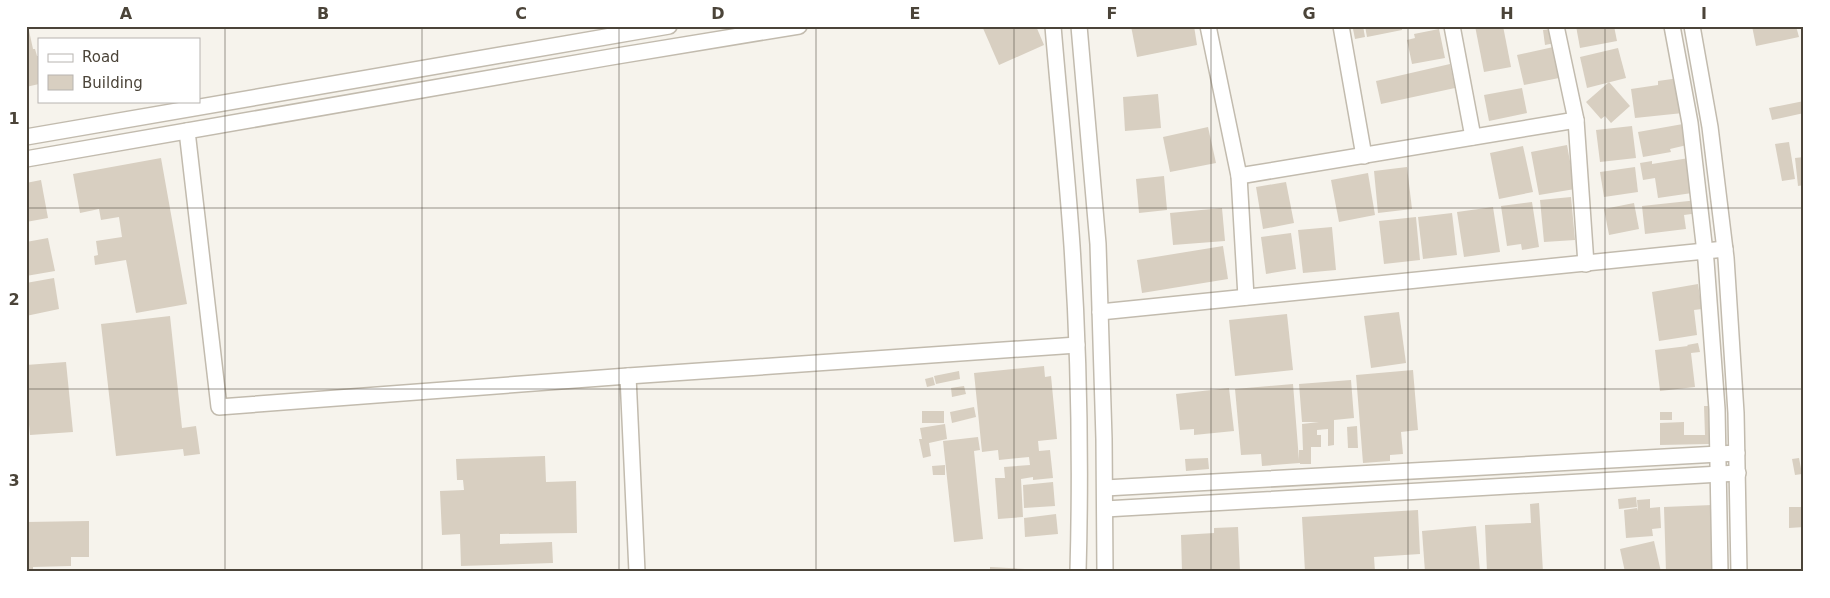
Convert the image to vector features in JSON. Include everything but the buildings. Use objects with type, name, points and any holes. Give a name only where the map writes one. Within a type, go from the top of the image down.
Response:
[{"type":"street","points":[[26,136],[669,26]]},
{"type":"street","points":[[26,159],[602,58],[799,26]]},
{"type":"street","points":[[1053,26],[1072,245],[1077,345],[1080,511],[1078,572]]},
{"type":"street","points":[[1078,26],[1098,244],[1105,488],[1105,572]]},
{"type":"street","points":[[1208,26],[1239,176],[1246,297]]},
{"type":"street","points":[[1340,26],[1364,156]]},
{"type":"street","points":[[1452,26],[1473,138]]},
{"type":"street","points":[[1556,26],[1576,120],[1586,264]]},
{"type":"street","points":[[1672,26],[1690,123],[1705,252],[1717,409],[1720,572]]},
{"type":"street","points":[[1692,26],[1710,127],[1724,249],[1736,413],[1739,572]]},
{"type":"street","points":[[1239,176],[1576,120]]},
{"type":"street","points":[[187,131],[219,407],[1077,345]]},
{"type":"street","points":[[1100,312],[1724,249]]},
{"type":"street","points":[[628,376],[637,572]]},
{"type":"street","points":[[1105,488],[1737,453]]},
{"type":"street","points":[[1105,509],[1738,473]]}]
